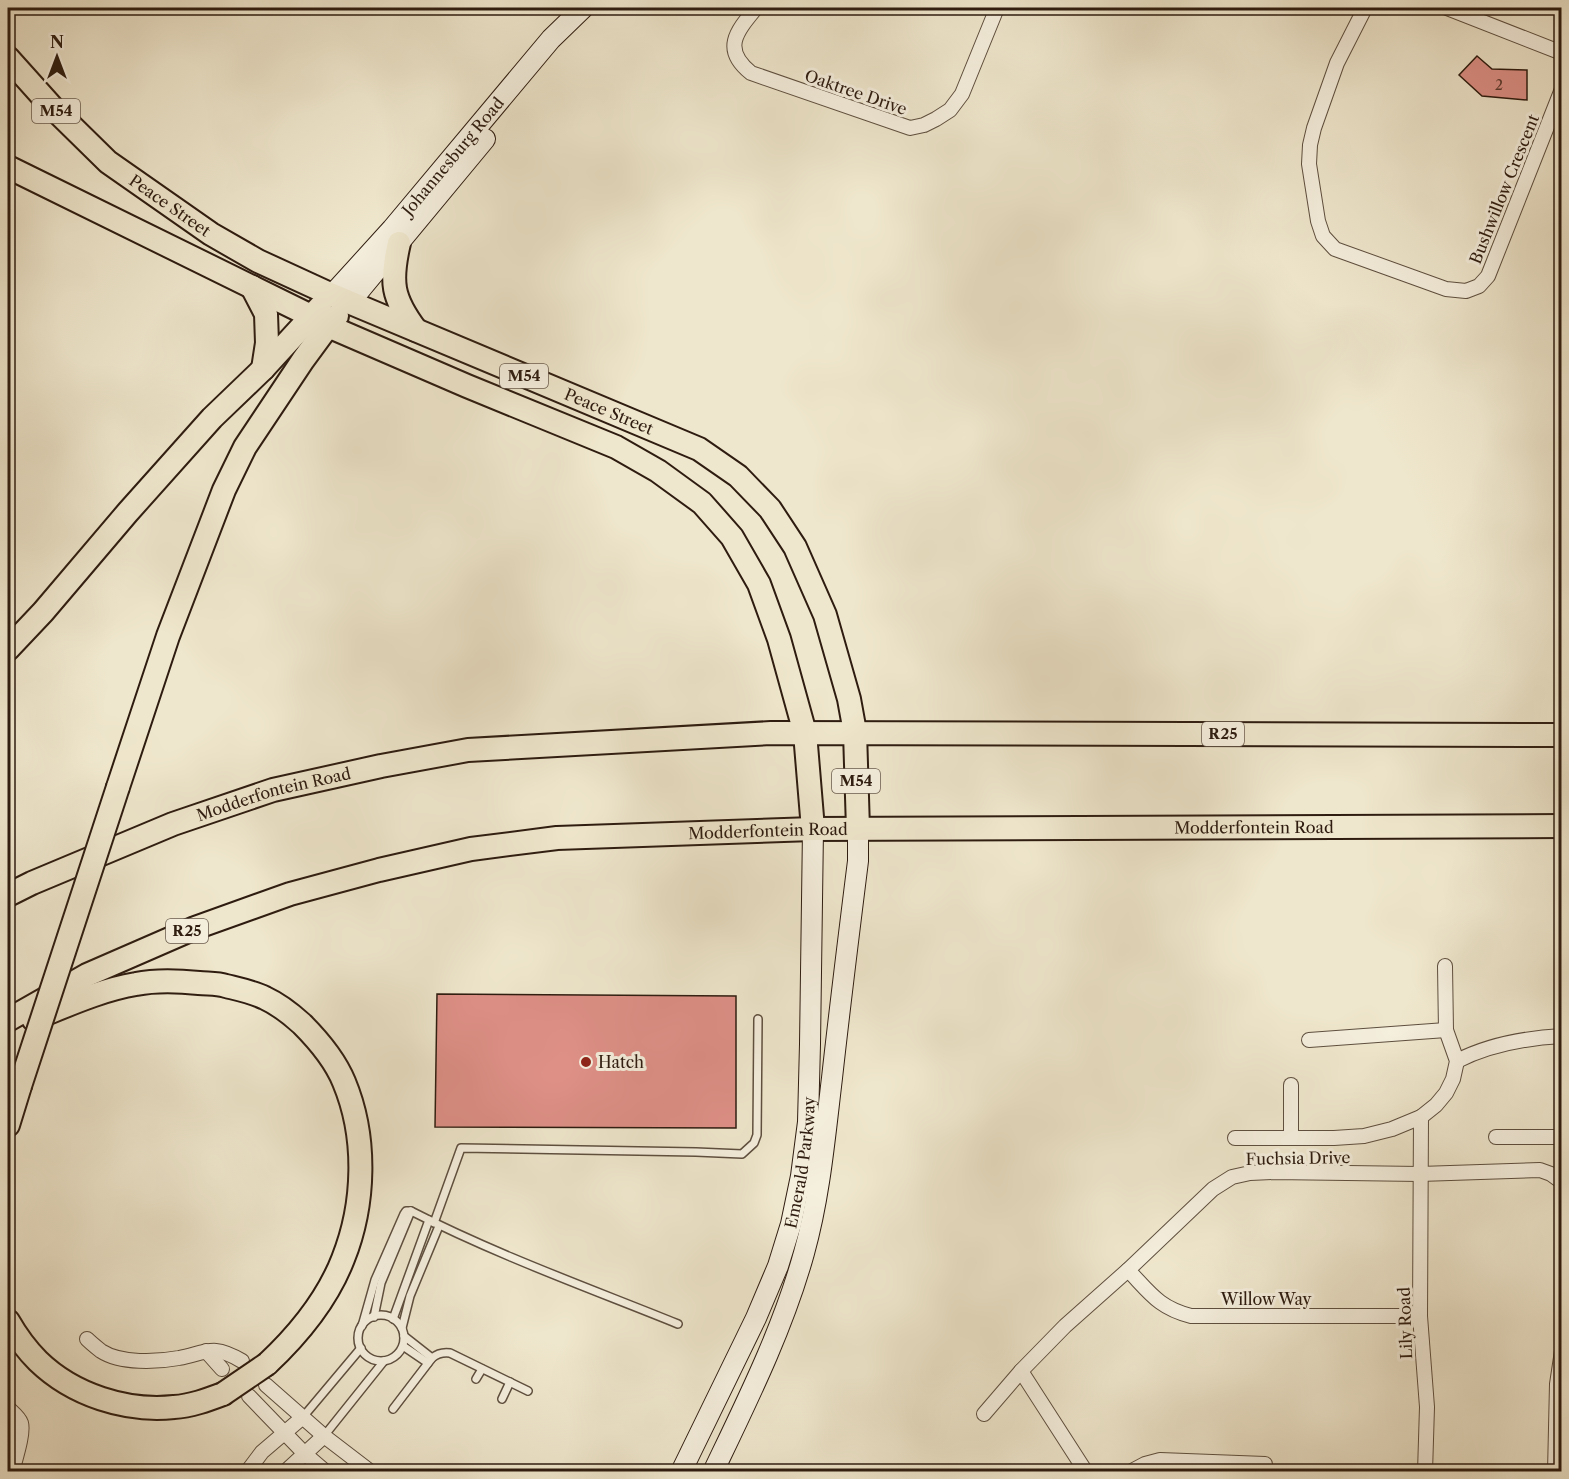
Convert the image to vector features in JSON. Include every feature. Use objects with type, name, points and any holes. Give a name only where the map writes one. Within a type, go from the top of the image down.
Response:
[{"type":"main road","name":"Peace Street","points":[[8,58],[52,107],[108,162],[211,234],[258,261],[341,299],[699,449],[738,476],[770,509],[795,547],[825,615],[849,699],[855,732],[858,829]]},
{"type":"main road","name":"Peace Street","points":[[8,167],[319,321],[467,386],[616,447],[658,471],[702,503],[732,537],[759,584],[779,639],[805,733]]},
{"type":"main road","points":[[399,243],[393,279],[400,307],[416,330]]},
{"type":"main road","points":[[252,288],[266,314],[267,343],[263,369]]},
{"type":"main road","points":[[8,649],[212,418],[341,299]]},
{"type":"main road","points":[[8,1125],[168,636],[224,490],[245,447],[278,397],[319,321]]},
{"type":"main road","name":"Modderfontein Road","points":[[8,895],[173,824],[273,790],[381,766],[468,750],[771,733],[1562,735]]},
{"type":"main road","name":"M54","points":[[805,733],[813,829]]},
{"type":"main road","name":"Modderfontein Road","points":[[8,1020],[87,975],[195,928],[290,894],[379,870],[471,849],[557,838],[813,829],[1562,826]]},
{"type":"main road","points":[[8,1029],[105,992],[136,983],[179,981],[224,985],[265,997],[290,1013],[310,1032],[327,1053],[343,1080],[353,1106],[360,1168],[358,1203],[352,1230],[343,1259],[327,1292],[308,1321],[280,1352],[266,1375],[223,1394],[201,1403],[173,1407],[137,1407],[101,1399],[66,1383],[38,1361],[8,1321]]},
{"type":"street","name":"Oaktree Drive","points":[[756,8],[738,30],[735,44],[736,55],[741,65],[751,73],[910,128],[924,125],[950,110],[962,94],[997,8]]},
{"type":"street","name":"Bushwillow Crescent","points":[[1365,8],[1337,63],[1310,145],[1309,164],[1318,221],[1323,236],[1335,249],[1446,289],[1466,291],[1479,286],[1488,276],[1562,89]]},
{"type":"street","points":[[1447,8],[1562,53]]},
{"type":"street","name":"Johannesburg Road","points":[[341,299],[399,243],[548,62],[580,12]]},
{"type":"street","name":"Johannesburg Road","points":[[341,299],[392,229],[551,39],[580,12]]},
{"type":"street","name":"Emerald Parkway","points":[[681,1472],[756,1318],[778,1266],[791,1224],[801,1176],[808,1122],[813,829]]},
{"type":"street","name":"Emerald Parkway","points":[[713,1472],[771,1346],[801,1264],[813,1218],[858,861],[858,829]]},
{"type":"street","points":[[1235,1138],[1364,1136],[1421,1118],[1446,1093],[1457,1061],[1446,1030],[1445,966]]},
{"type":"street","points":[[1309,1040],[1446,1030]]},
{"type":"street","points":[[1457,1061],[1486,1049],[1539,1037],[1562,1036]]},
{"type":"street","points":[[1291,1085],[1291,1138]]},
{"type":"street","name":"Lily Road","points":[[1421,1118],[1420,1316],[1427,1407],[1425,1472]]},
{"type":"street","points":[[1496,1137],[1562,1137]]},
{"type":"street","name":"Fuchsia Drive","points":[[984,1414],[1021,1371],[1065,1326],[1213,1189],[1232,1177],[1250,1173],[1274,1172],[1420,1174],[1540,1170],[1562,1182]]},
{"type":"street","name":"Willow Way","points":[[1128,1270],[1160,1304],[1174,1312],[1191,1316],[1420,1316]]},
{"type":"street","points":[[87,1339],[103,1352],[132,1360],[165,1360],[207,1351],[218,1351],[229,1353],[242,1361]]},
{"type":"street","points":[[207,1351],[222,1369]]},
{"type":"street","points":[[1555,1472],[1557,1384],[1562,1351]]},
{"type":"street","points":[[1021,1371],[1086,1472]]},
{"type":"street","points":[[266,1375],[303,1417],[371,1472]]},
{"type":"street","points":[[249,1396],[305,1454],[326,1472]]},
{"type":"street","points":[[8,1408],[21,1422],[22,1430],[12,1472]]},
{"type":"street","points":[[247,1472],[262,1452],[303,1417]]},
{"type":"street","points":[[285,1472],[324,1436]]},
{"type":"street","points":[[1130,1472],[1145,1464],[1160,1460],[1265,1464]]},
{"type":"lane","points":[[324,1436],[384,1361],[395,1356],[403,1346],[403,1332],[410,1296],[461,1148],[742,1154],[754,1143],[757,1135],[758,1019]]},
{"type":"lane","points":[[384,1361],[370,1358],[361,1348],[359,1333],[375,1280],[406,1211],[411,1211],[514,1258],[678,1324]]},
{"type":"lane","points":[[374,1317],[381,1283],[411,1211]]},
{"type":"lane","points":[[393,1319],[434,1223]]},
{"type":"lane","points":[[362,1326],[374,1317],[387,1316],[393,1319],[430,1360]]},
{"type":"lane","points":[[403,1346],[430,1360]]},
{"type":"lane","points":[[303,1417],[361,1348]]},
{"type":"lane","points":[[393,1409],[430,1360],[444,1352],[528,1391]]},
{"type":"lane","points":[[476,1379],[482,1369]]},
{"type":"lane","points":[[502,1400],[510,1382]]},
{"type":"building","points":[[1477,56],[1492,69],[1527,70],[1527,100],[1482,96],[1459,75]]},
{"type":"building","name":"Hatch","points":[[437,994],[736,996],[736,1128],[435,1127]]},
{"type":"place","name":"Hatch","points":[[586,1062]]}]
